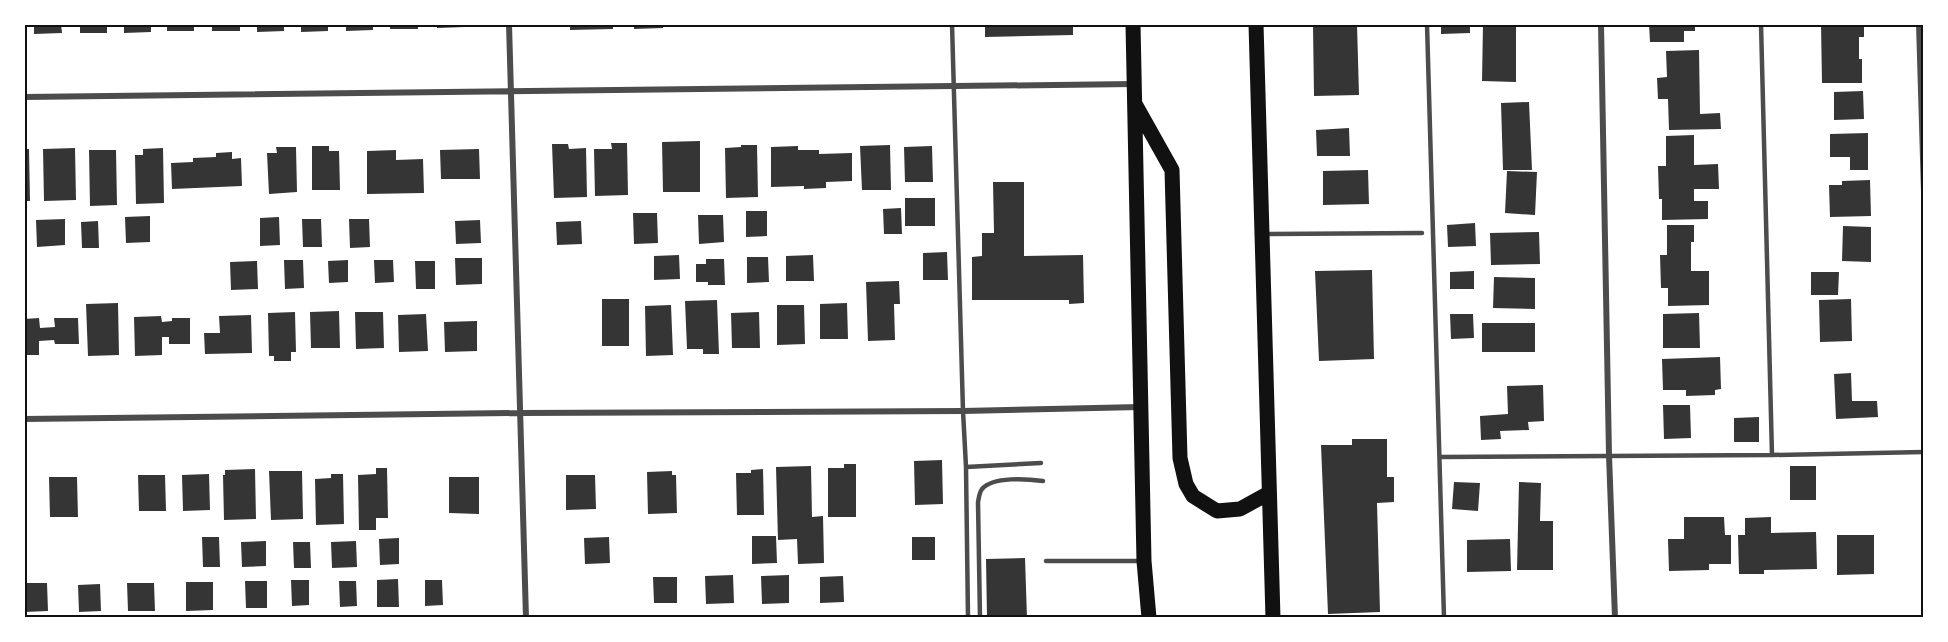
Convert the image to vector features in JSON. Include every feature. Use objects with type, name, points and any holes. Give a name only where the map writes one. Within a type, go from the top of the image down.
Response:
[{"type":"main road","points":[[1133,24],[1144,561],[1149,618]]},
{"type":"main road","points":[[1256,24],[1273,618]]},
{"type":"main road","points":[[1134,101],[1172,170],[1180,458],[1186,484],[1193,496],[1217,511],[1240,509],[1269,493]]},
{"type":"street","points":[[509,24],[526,618]]},
{"type":"street","points":[[1601,24],[1614,618]]},
{"type":"street","points":[[1919,24],[1924,192]]},
{"type":"street","points":[[24,97],[1134,84]]},
{"type":"street","points":[[24,419],[963,411],[1141,407]]},
{"type":"lane","points":[[952,24],[966,467],[968,618]]},
{"type":"lane","points":[[1427,24],[1444,618]]},
{"type":"lane","points":[[1761,24],[1772,455]]},
{"type":"lane","points":[[1262,234],[1422,233]]},
{"type":"lane","points":[[1440,457],[1924,452]]},
{"type":"lane","points":[[966,467],[1041,463]]},
{"type":"lane","points":[[980,618],[978,502],[980,491],[988,483],[996,481],[1026,479],[1043,481]]},
{"type":"lane","points":[[1046,561],[1144,561]]},
{"type":"building","points":[[34,24],[61,24],[62,33],[34,34]]},
{"type":"building","points":[[80,24],[107,24],[107,33],[80,33]]},
{"type":"building","points":[[124,24],[151,24],[151,32],[124,33]]},
{"type":"building","points":[[167,24],[194,24],[194,31],[167,31]]},
{"type":"building","points":[[212,24],[240,24],[240,31],[212,31]]},
{"type":"building","points":[[257,24],[284,24],[284,31],[257,32]]},
{"type":"building","points":[[301,24],[328,24],[328,31],[301,32]]},
{"type":"building","points":[[346,24],[373,24],[373,30],[346,31]]},
{"type":"building","points":[[390,24],[418,24],[418,29],[390,29]]},
{"type":"building","points":[[437,24],[465,24],[465,27],[437,28]]},
{"type":"building","points":[[570,24],[613,24],[613,29],[570,30]]},
{"type":"building","points":[[634,24],[663,24],[663,28],[634,29]]},
{"type":"building","points":[[680,24],[708,24],[708,26],[680,27]]},
{"type":"building","points":[[722,24],[743,24],[743,26],[722,27]]},
{"type":"building","points":[[768,24],[797,24],[797,27],[768,27]]},
{"type":"building","points":[[855,24],[883,24],[884,26],[855,27]]},
{"type":"building","points":[[985,24],[1073,24],[1073,35],[985,37]]},
{"type":"building","points":[[1308,24],[1357,24],[1359,95],[1314,96],[1313,26]]},
{"type":"building","points":[[1441,24],[1470,24],[1470,33],[1441,34]]},
{"type":"building","points":[[1483,24],[1516,24],[1516,82],[1482,81]]},
{"type":"building","points":[[1649,24],[1695,24],[1695,31],[1684,31],[1684,42],[1650,42]]},
{"type":"building","points":[[1821,24],[1864,24],[1864,37],[1859,37],[1862,83],[1822,83]]},
{"type":"building","points":[[1699,50],[1700,114],[1720,113],[1721,129],[1669,130],[1668,99],[1658,99],[1657,78],[1667,77],[1666,51]]},
{"type":"building","points":[[1863,91],[1864,119],[1834,120],[1834,92]]},
{"type":"building","points":[[1529,102],[1532,170],[1503,170],[1501,103]]},
{"type":"building","points":[[1349,128],[1350,156],[1317,156],[1316,130]]},
{"type":"building","points":[[1868,133],[1868,170],[1850,170],[1850,157],[1830,157],[1830,134]]},
{"type":"building","points":[[1694,135],[1694,165],[1718,164],[1719,189],[1694,189],[1694,201],[1708,201],[1708,219],[1662,220],[1658,166],[1666,166],[1666,136]]},
{"type":"building","points":[[700,141],[700,192],[663,192],[662,142]]},
{"type":"building","points":[[611,143],[627,143],[628,195],[595,196],[594,149],[612,149]]},
{"type":"building","points":[[552,144],[568,144],[569,149],[586,148],[587,197],[554,198]]},
{"type":"building","points":[[741,145],[757,145],[758,197],[726,198],[725,148],[741,147]]},
{"type":"building","points":[[890,145],[891,190],[862,190],[860,146]]},
{"type":"building","points":[[312,146],[329,146],[329,151],[339,151],[340,190],[312,190]]},
{"type":"building","points":[[798,146],[798,150],[819,150],[819,154],[852,153],[852,181],[826,182],[826,188],[771,187],[771,147]]},
{"type":"building","points":[[932,146],[933,182],[905,182],[904,147]]},
{"type":"building","points":[[276,147],[296,147],[297,192],[269,194],[267,153],[277,153]]},
{"type":"building","points":[[75,148],[76,200],[44,201],[43,149]]},
{"type":"building","points":[[163,148],[164,203],[136,204],[135,155],[143,155],[143,149]]},
{"type":"building","points":[[24,149],[29,149],[30,201],[24,201]]},
{"type":"building","points":[[479,149],[480,179],[441,179],[440,150]]},
{"type":"building","points":[[89,150],[116,150],[117,205],[90,206]]},
{"type":"building","points":[[396,150],[396,160],[423,159],[424,193],[367,194],[367,151]]},
{"type":"building","points":[[232,152],[232,159],[241,158],[242,186],[172,189],[171,163],[193,162],[193,158],[216,157],[216,153]]},
{"type":"building","points":[[1368,170],[1369,204],[1323,205],[1323,171]]},
{"type":"building","points":[[1507,171],[1537,172],[1535,215],[1505,213]]},
{"type":"building","points":[[1870,180],[1871,216],[1830,217],[1829,185],[1842,185],[1842,181]]},
{"type":"building","points":[[993,182],[1024,182],[1024,256],[1083,255],[1084,303],[1069,304],[1069,300],[972,300],[972,257],[982,256],[982,233],[994,233]]},
{"type":"building","points":[[905,198],[935,198],[935,226],[905,226]]},
{"type":"building","points":[[901,208],[902,234],[884,234],[883,209]]},
{"type":"building","points":[[746,211],[767,211],[767,236],[746,237]]},
{"type":"building","points":[[633,213],[657,213],[658,243],[634,244]]},
{"type":"building","points":[[698,215],[723,215],[724,242],[699,244]]},
{"type":"building","points":[[150,216],[150,242],[126,243],[125,217]]},
{"type":"building","points":[[279,217],[280,245],[260,246],[260,218]]},
{"type":"building","points":[[65,219],[65,245],[37,247],[36,220]]},
{"type":"building","points":[[302,219],[321,219],[322,247],[303,247]]},
{"type":"building","points":[[349,219],[369,219],[370,247],[350,248]]},
{"type":"building","points":[[480,220],[481,243],[456,244],[455,221]]},
{"type":"building","points":[[98,221],[99,248],[82,248],[81,222]]},
{"type":"building","points":[[581,221],[582,244],[557,245],[556,222]]},
{"type":"building","points":[[1475,223],[1476,246],[1448,247],[1447,225]]},
{"type":"building","points":[[1667,225],[1694,225],[1694,242],[1691,242],[1691,271],[1709,271],[1709,305],[1668,306],[1668,288],[1661,288],[1660,255],[1667,255]]},
{"type":"building","points":[[1843,226],[1871,227],[1871,262],[1842,261]]},
{"type":"building","points":[[1539,232],[1540,264],[1491,265],[1490,233]]},
{"type":"building","points":[[947,252],[948,280],[923,280],[923,253]]},
{"type":"building","points":[[679,255],[680,279],[654,280],[654,256]]},
{"type":"building","points":[[813,255],[814,281],[786,281],[786,256]]},
{"type":"building","points":[[747,257],[768,257],[769,282],[747,283]]},
{"type":"building","points":[[455,258],[482,258],[482,284],[456,285]]},
{"type":"building","points":[[706,259],[724,259],[725,285],[696,282],[696,264],[706,264]]},
{"type":"building","points":[[284,260],[303,260],[304,288],[285,289]]},
{"type":"building","points":[[348,260],[348,282],[329,283],[328,261]]},
{"type":"building","points":[[374,260],[393,260],[394,282],[375,283]]},
{"type":"building","points":[[257,261],[258,289],[231,290],[230,262]]},
{"type":"building","points":[[415,261],[435,261],[435,289],[416,289]]},
{"type":"building","points":[[1372,270],[1374,359],[1319,361],[1315,271]]},
{"type":"building","points":[[1474,271],[1474,289],[1450,289],[1450,272]]},
{"type":"building","points":[[1811,272],[1839,272],[1838,295],[1811,295]]},
{"type":"building","points":[[1494,277],[1535,278],[1535,309],[1493,308]]},
{"type":"building","points":[[899,281],[900,304],[894,304],[895,340],[868,341],[866,282]]},
{"type":"building","points":[[602,299],[629,299],[629,346],[602,346]]},
{"type":"building","points":[[1851,299],[1852,341],[1820,342],[1819,300]]},
{"type":"building","points":[[717,300],[719,354],[703,354],[703,349],[687,349],[685,301]]},
{"type":"building","points":[[118,303],[119,355],[88,356],[86,304]]},
{"type":"building","points":[[847,303],[848,339],[820,339],[820,304]]},
{"type":"building","points":[[671,305],[673,355],[646,356],[645,306]]},
{"type":"building","points":[[777,305],[804,305],[805,344],[777,345]]},
{"type":"building","points":[[339,311],[340,348],[311,348],[310,312]]},
{"type":"building","points":[[295,312],[296,352],[291,352],[291,361],[274,361],[274,356],[269,356],[268,313]]},
{"type":"building","points":[[355,312],[383,312],[384,348],[356,349]]},
{"type":"building","points":[[759,312],[760,348],[732,348],[731,313]]},
{"type":"building","points":[[1699,313],[1700,348],[1663,348],[1663,314]]},
{"type":"building","points":[[426,314],[428,351],[399,352],[398,315]]},
{"type":"building","points":[[1450,314],[1473,314],[1474,338],[1451,339]]},
{"type":"building","points":[[251,315],[252,353],[205,354],[204,333],[220,333],[219,316]]},
{"type":"building","points":[[161,316],[162,322],[172,321],[172,318],[190,318],[190,344],[169,344],[169,337],[162,337],[162,355],[135,356],[134,317]]},
{"type":"building","points":[[39,318],[40,328],[55,327],[54,318],[78,318],[79,344],[55,344],[54,340],[39,341],[39,355],[24,355],[24,319]]},
{"type":"building","points":[[477,321],[477,351],[445,352],[444,322]]},
{"type":"building","points":[[1482,323],[1535,323],[1535,352],[1482,352]]},
{"type":"building","points":[[1720,357],[1721,389],[1715,390],[1715,395],[1686,396],[1686,390],[1663,390],[1662,359]]},
{"type":"building","points":[[1851,373],[1852,401],[1877,401],[1878,417],[1836,419],[1834,374]]},
{"type":"building","points":[[1543,385],[1544,421],[1528,422],[1529,430],[1500,431],[1501,439],[1481,440],[1480,416],[1508,414],[1507,386]]},
{"type":"building","points":[[1663,405],[1690,405],[1691,438],[1664,439]]},
{"type":"building","points":[[1759,417],[1759,442],[1734,442],[1734,418]]},
{"type":"building","points":[[1352,439],[1387,439],[1387,477],[1394,477],[1394,502],[1377,503],[1380,612],[1328,614],[1321,445],[1352,445]]},
{"type":"building","points":[[942,460],[943,504],[915,505],[914,461]]},
{"type":"building","points":[[844,464],[856,464],[856,517],[828,517],[828,468],[844,468]]},
{"type":"building","points":[[811,466],[812,517],[823,516],[824,563],[798,564],[797,539],[778,540],[776,467]]},
{"type":"building","points":[[1790,466],[1816,466],[1816,500],[1790,500]]},
{"type":"building","points":[[376,468],[387,468],[388,518],[376,518],[376,530],[359,530],[358,475],[376,474]]},
{"type":"building","points":[[255,469],[256,519],[224,520],[223,475],[225,475],[225,470]]},
{"type":"building","points":[[763,469],[764,515],[737,515],[736,473],[751,473],[751,470]]},
{"type":"building","points":[[269,471],[302,471],[303,519],[271,520]]},
{"type":"building","points":[[672,471],[672,475],[676,475],[677,513],[648,514],[647,472]]},
{"type":"building","points":[[209,474],[210,510],[183,511],[182,475]]},
{"type":"building","points":[[331,474],[343,474],[344,524],[316,525],[315,479],[331,478]]},
{"type":"building","points":[[138,475],[165,475],[166,511],[139,511]]},
{"type":"building","points":[[566,475],[595,475],[596,509],[566,510]]},
{"type":"building","points":[[49,477],[77,477],[78,517],[50,517]]},
{"type":"building","points":[[449,477],[479,477],[479,514],[449,513]]},
{"type":"building","points":[[1454,482],[1480,483],[1478,511],[1452,509]]},
{"type":"building","points":[[1519,482],[1541,483],[1540,521],[1553,521],[1553,570],[1517,570]]},
{"type":"building","points":[[1684,517],[1724,517],[1725,535],[1731,535],[1731,564],[1709,564],[1709,570],[1669,571],[1668,539],[1684,539]]},
{"type":"building","points":[[1771,517],[1771,533],[1816,532],[1817,569],[1764,570],[1764,574],[1739,574],[1738,535],[1745,535],[1745,518]]},
{"type":"building","points":[[1837,535],[1874,535],[1874,574],[1837,575]]},
{"type":"building","points":[[752,536],[776,536],[777,563],[752,564]]},
{"type":"building","points":[[202,537],[219,537],[220,567],[203,567]]},
{"type":"building","points":[[609,537],[610,563],[585,564],[584,538]]},
{"type":"building","points":[[912,537],[935,537],[935,560],[912,560]]},
{"type":"building","points":[[399,538],[399,564],[380,565],[379,539]]},
{"type":"building","points":[[1510,539],[1511,571],[1467,572],[1467,540]]},
{"type":"building","points":[[266,541],[266,566],[242,567],[241,542]]},
{"type":"building","points":[[356,541],[357,567],[332,568],[331,542]]},
{"type":"building","points":[[293,542],[310,542],[311,568],[294,568]]},
{"type":"building","points":[[1025,558],[1027,618],[987,618],[986,559]]},
{"type":"building","points":[[733,575],[734,603],[706,604],[705,576]]},
{"type":"building","points":[[789,575],[789,603],[762,604],[761,576]]},
{"type":"building","points":[[843,576],[844,602],[820,603],[820,577]]},
{"type":"building","points":[[653,577],[677,577],[677,603],[654,603]]},
{"type":"building","points":[[398,579],[399,607],[377,607],[377,580]]},
{"type":"building","points":[[291,580],[309,580],[309,605],[292,606]]},
{"type":"building","points":[[425,580],[442,580],[443,605],[425,606]]},
{"type":"building","points":[[245,581],[267,581],[267,608],[246,608]]},
{"type":"building","points":[[339,581],[356,581],[357,606],[340,607]]},
{"type":"building","points":[[186,582],[213,582],[213,610],[186,611]]},
{"type":"building","points":[[24,583],[47,583],[48,611],[24,612]]},
{"type":"building","points":[[127,583],[154,583],[155,611],[128,611]]},
{"type":"building","points":[[100,584],[101,611],[79,612],[78,585]]}]
